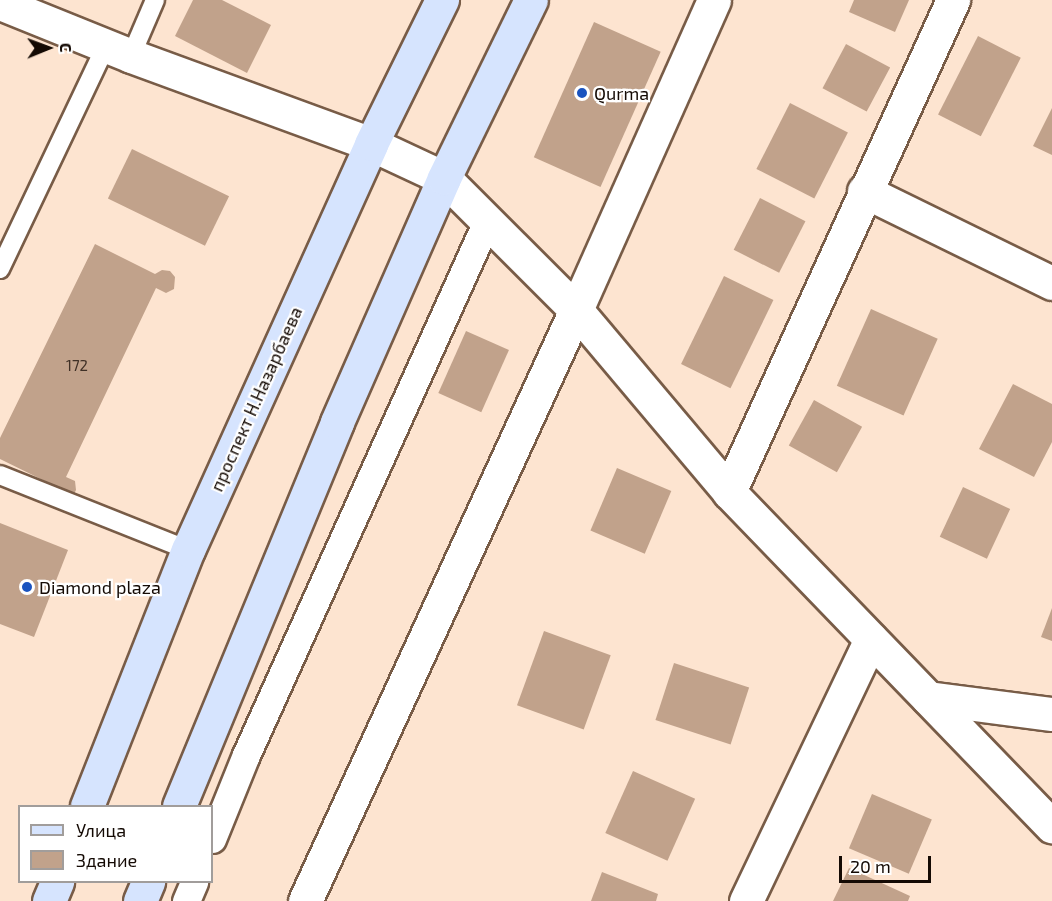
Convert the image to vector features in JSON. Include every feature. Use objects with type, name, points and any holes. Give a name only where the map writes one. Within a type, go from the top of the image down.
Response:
[{"type":"main road","name":"проспект Н.Назарбаева","points":[[88,805],[188,550],[371,144],[442,0]]},
{"type":"main road","points":[[179,805],[337,422],[444,178],[531,0]]},
{"type":"main road","points":[[50,901],[57,883]]},
{"type":"main road","points":[[140,901],[148,883]]},
{"type":"street","points":[[305,901],[576,310],[714,0]]},
{"type":"street","points":[[729,492],[864,191],[953,0]]},
{"type":"street","points":[[0,3],[119,51],[371,144],[444,178],[576,310],[729,492],[1052,827]]},
{"type":"street","points":[[864,191],[1052,284]]},
{"type":"street","points":[[213,837],[256,733],[487,221]]},
{"type":"street","points":[[746,901],[871,639]]},
{"type":"street","points":[[928,698],[1052,714]]},
{"type":"street","points":[[186,901],[194,883]]},
{"type":"lane","points":[[0,269],[119,51],[155,0]]},
{"type":"lane","points":[[0,475],[188,550]]},
{"type":"building","points":[[193,0],[222,0],[271,25],[247,73],[175,36]]},
{"type":"building","points":[[854,0],[909,0],[895,32],[849,12]]},
{"type":"building","points":[[594,22],[661,52],[600,187],[534,157]]},
{"type":"building","points":[[978,36],[1021,58],[981,136],[938,114]]},
{"type":"building","points":[[846,44],[890,67],[867,112],[823,88]]},
{"type":"building","points":[[790,103],[848,133],[814,198],[756,169]]},
{"type":"building","points":[[1052,108],[1052,155],[1033,146]]},
{"type":"building","points":[[132,149],[229,196],[205,246],[108,198]]},
{"type":"building","points":[[760,198],[805,221],[779,273],[734,250]]},
{"type":"building","points":[[95,244],[155,274],[162,270],[170,271],[175,277],[174,289],[166,293],[156,288],[66,477],[75,481],[76,490],[73,496],[57,494],[55,486],[0,459],[0,438]]},
{"type":"building","points":[[724,276],[773,300],[730,388],[681,364]]},
{"type":"building","points":[[871,309],[938,339],[904,415],[837,386]]},
{"type":"building","points":[[466,331],[509,350],[481,412],[438,393]]},
{"type":"building","points":[[1013,384],[1052,404],[1052,442],[1034,477],[979,449]]},
{"type":"building","points":[[814,400],[862,427],[837,472],[789,445]]},
{"type":"building","points":[[617,468],[671,491],[645,554],[590,531]]},
{"type":"building","points":[[963,487],[1010,509],[987,559],[940,537]]},
{"type":"building","name":"Diamond plaza","points":[[0,523],[68,550],[34,637],[0,624]]},
{"type":"building","points":[[1052,608],[1052,641],[1041,637]]},
{"type":"building","points":[[544,631],[611,655],[584,730],[517,705]]},
{"type":"building","points":[[674,663],[749,687],[731,744],[655,720]]},
{"type":"building","points":[[633,771],[695,799],[667,861],[605,833]]},
{"type":"building","points":[[872,794],[932,819],[909,874],[849,848]]},
{"type":"building","points":[[849,868],[910,896],[908,901],[833,901]]},
{"type":"building","points":[[602,872],[658,894],[656,901],[591,901]]},
{"type":"place","name":"Qurma","points":[[582,93]]},
{"type":"place","name":"Diamond plaza","points":[[27,587]]}]
